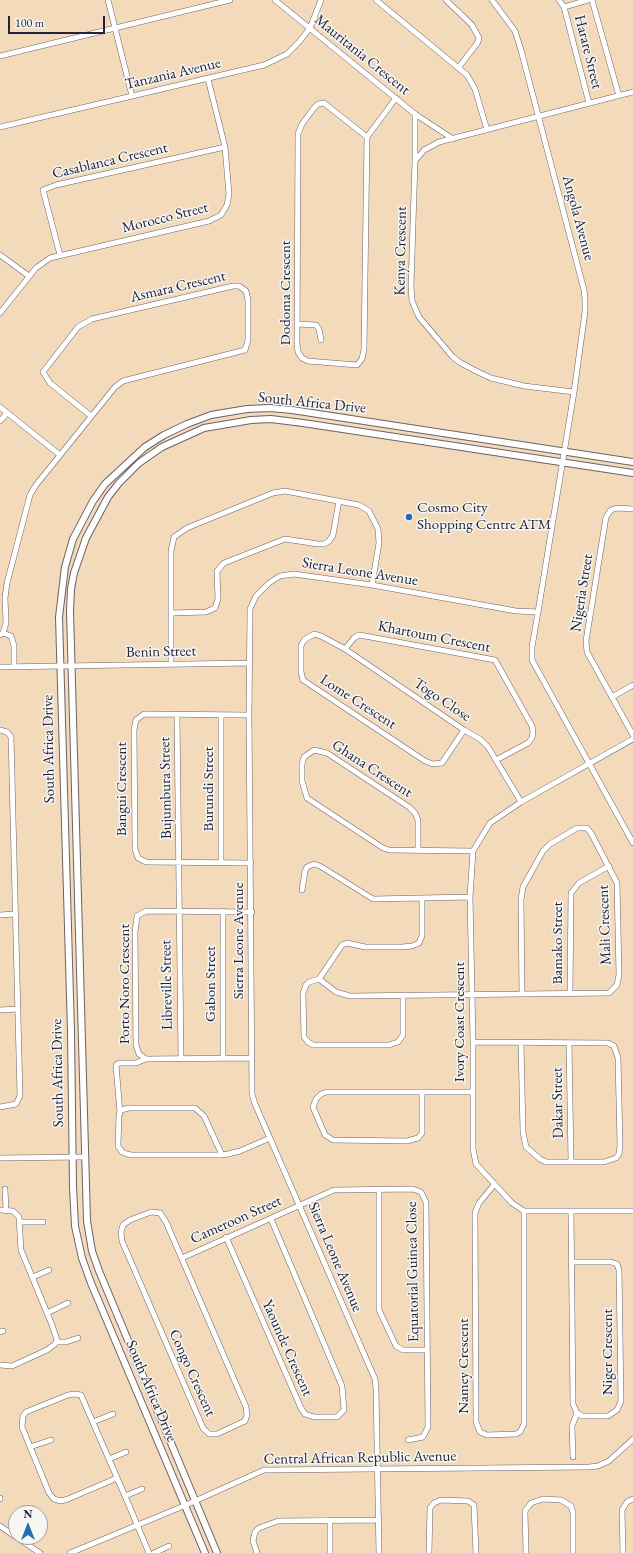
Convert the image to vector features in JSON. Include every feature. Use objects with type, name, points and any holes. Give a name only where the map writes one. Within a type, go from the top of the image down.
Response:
[{"type":"street","points":[[108,0],[114,29],[132,96]]},
{"type":"street","points":[[0,56],[230,0]]},
{"type":"street","name":"Mauritania Crescent","points":[[275,0],[415,114],[453,139]]},
{"type":"street","name":"Tanzania Avenue","points":[[0,128],[208,79],[264,65],[277,60],[287,54],[310,28],[321,0]]},
{"type":"street","points":[[376,0],[413,32],[459,67],[472,81],[487,130]]},
{"type":"street","points":[[446,0],[472,24],[479,38],[478,42],[459,67]]},
{"type":"street","name":"Angola Avenue","points":[[492,0],[515,30],[584,290],[585,312],[565,451]]},
{"type":"street","points":[[559,0],[564,7],[588,0]]},
{"type":"street","points":[[592,0],[619,96]]},
{"type":"street","name":"Harare Street","points":[[564,7],[589,103]]},
{"type":"street","name":"Morocco Street","points":[[0,313],[39,265],[60,255],[217,218],[222,215],[227,205],[229,194],[225,147],[208,79]]},
{"type":"street","points":[[415,162],[430,145],[633,92]]},
{"type":"street","points":[[368,136],[396,98]]},
{"type":"street","name":"Dodoma Crescent","points":[[324,103],[368,136],[362,360],[357,365],[308,361],[302,358],[298,352],[297,324],[300,128],[314,108],[318,104],[324,103]]},
{"type":"street","name":"Mauritania Crescent","points":[[415,114],[415,162]]},
{"type":"street","name":"Casablanca Crescent","points":[[60,255],[43,190],[225,147]]},
{"type":"street","name":"Kenya Crescent","points":[[415,162],[411,286],[412,301],[419,317],[452,356],[459,362],[478,372],[491,378],[524,386],[574,392]]},
{"type":"street","points":[[0,255],[29,276]]},
{"type":"street","name":"Asmara Crescent","points":[[233,286],[239,286],[246,291],[248,300],[248,340],[244,350],[123,381],[91,416],[43,376],[43,372],[78,327],[92,319],[233,286]]},
{"type":"street","points":[[297,324],[316,325],[319,329],[321,340]]},
{"type":"street","points":[[0,407],[60,454]]},
{"type":"street","name":"South Africa Drive","points":[[205,1553],[85,1267],[76,1226],[72,1158],[59,617],[62,584],[68,557],[77,529],[105,484],[145,447],[164,435],[187,424],[228,412],[270,408],[633,462]]},
{"type":"street","points":[[0,421],[7,412]]},
{"type":"street","points":[[14,666],[14,646],[11,636],[2,634],[6,623],[5,598],[7,583],[30,495],[60,454],[91,416]]},
{"type":"street","name":"South Africa Drive","points":[[217,1553],[94,1258],[87,1221],[84,1158],[73,665],[70,611],[71,589],[78,558],[86,538],[108,496],[139,463],[178,438],[204,428],[229,422],[271,419],[633,473]]},
{"type":"street","points":[[565,451],[532,647],[532,660],[588,764],[633,843]]},
{"type":"street","points":[[171,663],[172,543],[179,532],[280,492],[359,505],[365,508],[376,523],[378,543],[372,585]]},
{"type":"street","points":[[171,613],[206,612],[215,608],[218,599],[217,571],[224,563],[285,539],[318,544],[324,544],[329,541],[333,535],[339,502]]},
{"type":"street","name":"Nigeria Street","points":[[633,509],[617,508],[611,510],[606,517],[587,630],[587,652],[633,735]]},
{"type":"street","name":"Sierra Leone Avenue","points":[[379,1553],[375,1379],[253,1098],[249,715],[250,609],[260,592],[274,579],[287,574],[303,574],[516,611],[538,612]]},
{"type":"street","name":"Lome Crescent","points":[[345,649],[322,636],[314,634],[308,636],[302,646],[301,672],[304,680],[433,764],[442,763],[446,759],[464,730]]},
{"type":"street","name":"Khartoum Crescent","points":[[345,649],[359,635],[495,660],[532,726],[533,732],[532,738],[528,743],[496,760]]},
{"type":"street","name":"Togo Close","points":[[345,649],[464,730],[480,739],[496,760],[521,802]]},
{"type":"street","name":"Benin Street","points":[[0,667],[171,663],[250,663]]},
{"type":"street","points":[[612,697],[633,685]]},
{"type":"street","name":"Bangui Crescent","points":[[249,715],[144,714],[140,716],[135,724],[135,849],[138,858],[146,862],[251,863]]},
{"type":"street","name":"Bujumbura Street","points":[[177,715],[179,862],[178,911]]},
{"type":"street","name":"Burundi Street","points":[[221,715],[221,862]]},
{"type":"street","points":[[0,730],[9,733],[11,737],[19,1099],[16,1104],[0,1107]]},
{"type":"street","points":[[472,851],[490,823],[521,802],[633,739]]},
{"type":"street","name":"Ghana Crescent","points":[[418,849],[418,820],[410,807],[327,753],[314,750],[304,757],[302,764],[302,781],[307,798],[383,848],[390,850],[418,849],[472,851]]},
{"type":"street","name":"Mali Crescent","points":[[319,979],[343,995],[472,996],[609,993],[617,985],[617,883],[587,828],[577,828],[550,844],[544,851],[527,880],[522,893],[522,994]]},
{"type":"street","name":"Ivory Coast Crescent","points":[[472,851],[470,897],[473,1042],[473,1158],[477,1167],[494,1185],[512,1203],[524,1211]]},
{"type":"street","points":[[302,890],[305,871],[307,867],[314,864],[320,866],[373,899],[470,897]]},
{"type":"street","name":"Bamako Street","points":[[570,993],[571,893],[579,883],[609,866]]},
{"type":"street","points":[[403,996],[404,1031],[402,1039],[398,1042],[389,1045],[313,1045],[304,1037],[303,993],[306,985],[309,982],[319,979],[342,945],[351,944],[365,947],[394,947],[412,946],[419,943],[422,936],[422,899]]},
{"type":"street","name":"Porto Noro Crescent","points":[[252,912],[146,911],[137,916],[135,920],[136,1045],[139,1054],[146,1059],[223,1057],[252,1058]]},
{"type":"street","name":"Libreville Street","points":[[178,911],[180,1058]]},
{"type":"street","name":"Gabon Street","points":[[223,911],[223,1057]]},
{"type":"street","points":[[0,915],[14,914]]},
{"type":"street","points":[[0,1010],[17,1009]]},
{"type":"street","points":[[473,1042],[608,1043],[616,1048],[618,1058],[620,1145],[617,1157],[612,1161],[542,1161],[529,1151],[524,1143],[521,1043]]},
{"type":"street","name":"Dakar Street","points":[[569,1043],[571,1162]]},
{"type":"street","points":[[146,1059],[136,1063],[119,1063],[116,1065],[120,1113],[118,1146],[122,1152],[127,1154],[222,1155],[236,1153],[270,1138]]},
{"type":"street","points":[[422,1093],[422,1133],[418,1138],[407,1141],[333,1140],[323,1131],[314,1107],[316,1099],[321,1094],[327,1092],[472,1092]]},
{"type":"street","points":[[120,1113],[124,1109],[129,1108],[195,1108],[204,1116],[222,1155]]},
{"type":"street","points":[[0,1158],[84,1158]]},
{"type":"street","name":"Namey Crescent","points":[[494,1185],[479,1203],[475,1213],[476,1422],[480,1432],[487,1435],[516,1434],[520,1432],[524,1424],[524,1211]]},
{"type":"street","points":[[5,1189],[3,1210],[15,1213],[19,1217],[21,1250],[55,1331],[56,1342]]},
{"type":"street","points":[[379,1189],[379,1310],[396,1346],[403,1350],[426,1350]]},
{"type":"street","name":"Equatorial Guinea Close","points":[[300,1205],[338,1190],[416,1190],[421,1192],[425,1198],[428,1427],[423,1437],[408,1440]]},
{"type":"street","name":"Cameroon Street","points":[[182,1258],[300,1205]]},
{"type":"street","points":[[524,1211],[633,1211]]},
{"type":"street","name":"Congo Crescent","points":[[151,1212],[160,1212],[182,1258],[248,1412],[247,1418],[243,1423],[217,1434],[207,1433],[201,1423],[122,1241],[121,1229],[130,1220],[151,1212]]},
{"type":"street","points":[[571,1212],[573,1404],[577,1413],[572,1426],[573,1458]]},
{"type":"street","name":"Yaounde Crescent","points":[[226,1237],[301,1408],[305,1414],[314,1417],[337,1417],[344,1410],[342,1386],[271,1218]]},
{"type":"street","points":[[20,1222],[43,1222]]},
{"type":"street","name":"Niger Crescent","points":[[572,1262],[611,1262],[617,1264],[620,1273],[620,1405],[615,1412],[608,1416],[587,1416],[577,1413]]},
{"type":"street","points":[[32,1277],[49,1270]]},
{"type":"street","points":[[47,1312],[68,1303]]},
{"type":"street","points":[[0,1365],[12,1366],[50,1348],[56,1342],[66,1342],[78,1338]]},
{"type":"street","points":[[117,1478],[68,1499],[56,1500],[49,1493],[22,1427],[23,1416],[26,1412],[68,1395],[81,1395],[125,1496],[149,1553]]},
{"type":"street","points":[[93,1422],[113,1414]]},
{"type":"street","name":"Central African Republic Avenue","points":[[70,1553],[196,1501],[264,1470],[598,1466],[615,1457],[633,1439]]},
{"type":"street","points":[[30,1447],[50,1440]]},
{"type":"street","points":[[109,1459],[126,1452]]},
{"type":"street","points":[[125,1496],[142,1489]]},
{"type":"street","points":[[526,1553],[525,1511],[534,1501],[543,1499],[562,1500],[571,1506],[573,1513],[573,1553]]},
{"type":"street","points":[[623,1553],[622,1510],[627,1502],[633,1499]]},
{"type":"street","points":[[429,1553],[430,1508],[434,1503],[441,1500],[468,1501],[474,1505],[476,1553]]},
{"type":"street","points":[[257,1553],[253,1538],[259,1528],[281,1520],[379,1520]]},
{"type":"street","points":[[330,1520],[330,1553]]},
{"type":"street","points":[[28,1545],[40,1553]]},
{"type":"street","points":[[154,1553],[169,1546]]},
{"type":"place","name":"Cosmo City Shopping Centre ATM","points":[[409,517]]}]
